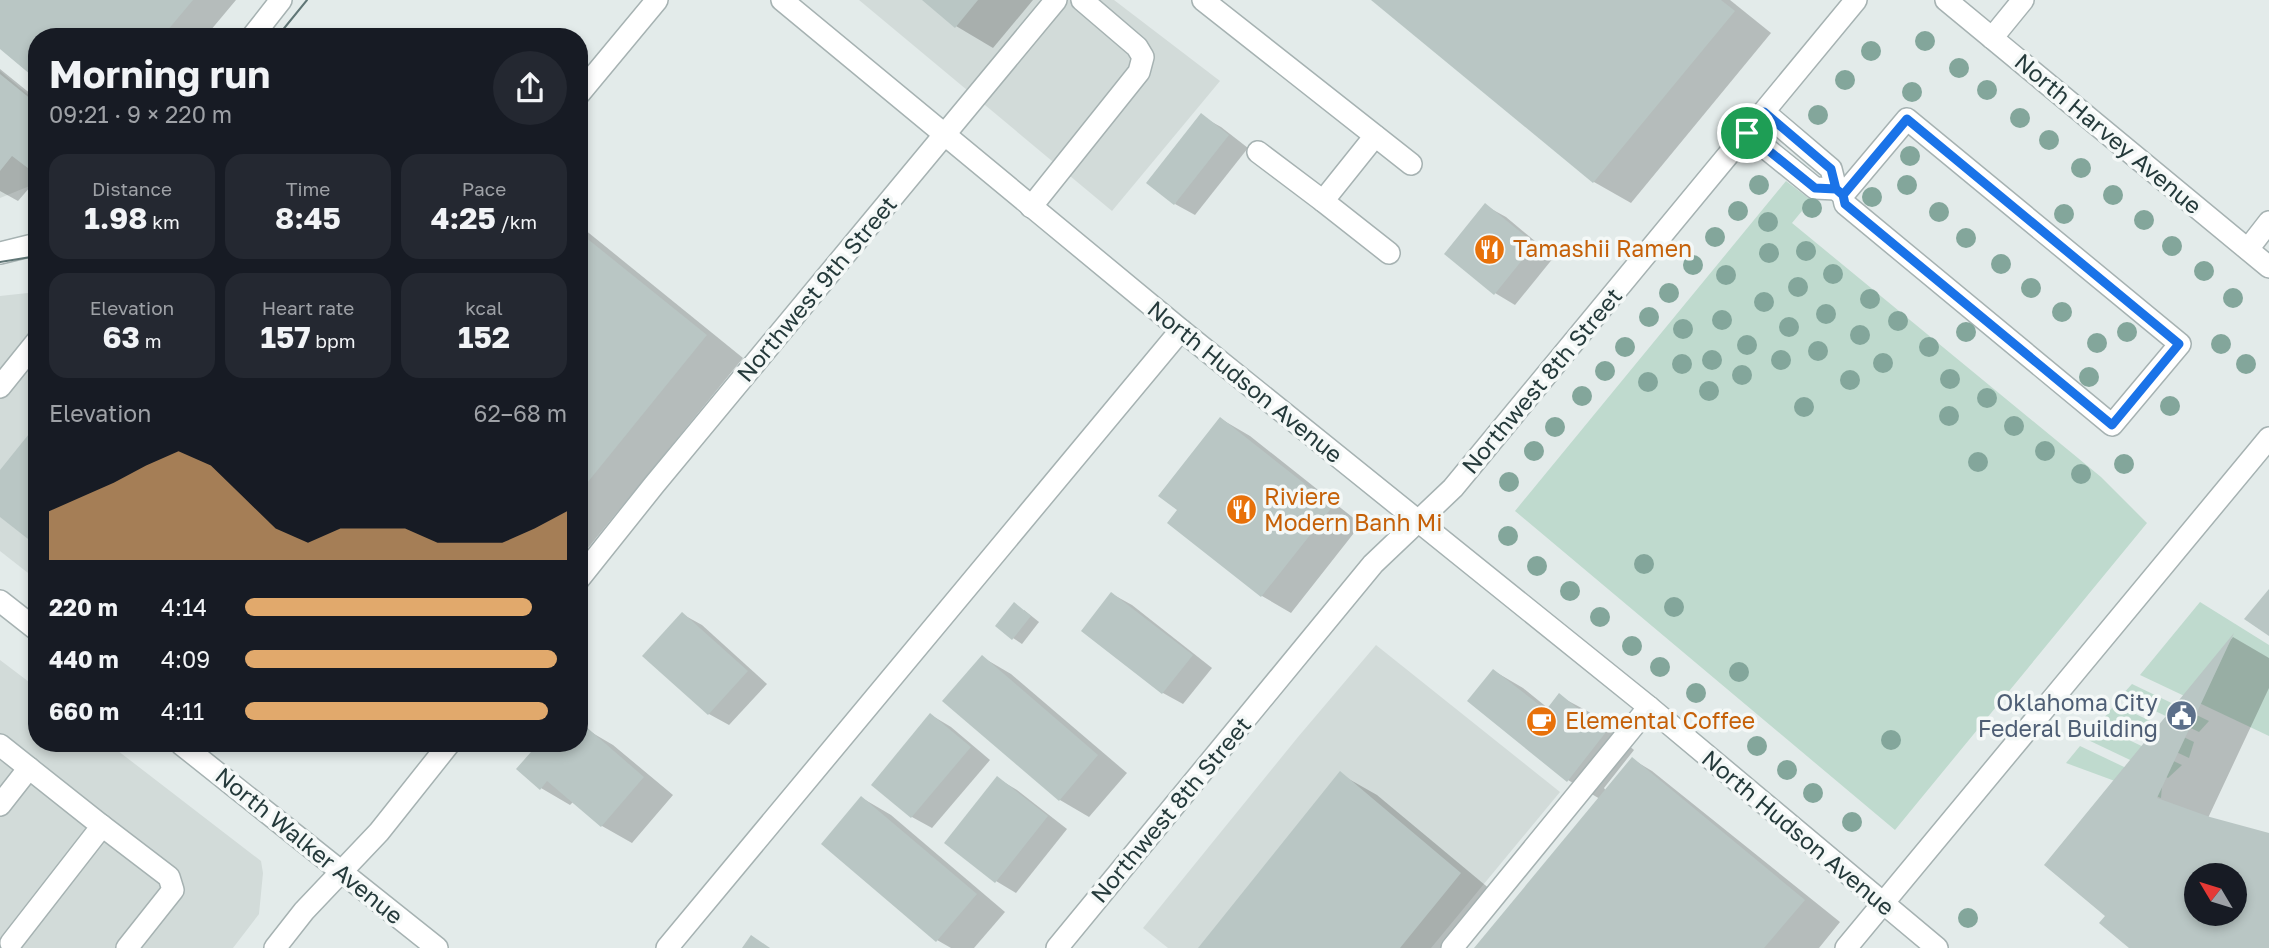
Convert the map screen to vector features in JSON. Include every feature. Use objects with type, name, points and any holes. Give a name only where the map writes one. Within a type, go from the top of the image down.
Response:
[{"type":"street","points":[[258,28],[281,0]]},
{"type":"street","points":[[588,83],[657,0]]},
{"type":"street","name":"North Hudson Avenue","points":[[782,0],[1181,330],[1649,707],[1937,948]]},
{"type":"street","name":"Northwest 9th Street","points":[[588,568],[1056,0]]},
{"type":"street","points":[[1031,206],[1139,72],[1143,57],[1138,47],[1082,0]]},
{"type":"street","points":[[1203,0],[1411,164]]},
{"type":"street","name":"Northwest 8th Street","points":[[1057,948],[1373,564],[1453,488],[1856,0]]},
{"type":"street","name":"North Harvey Avenue","points":[[1946,0],[2269,267]]},
{"type":"street","points":[[1992,38],[2024,0]]},
{"type":"street","points":[[1764,112],[1831,169],[1840,192],[1845,204],[2112,425],[2179,344],[1907,119],[1840,192]]},
{"type":"street","points":[[1747,133],[1815,188],[1840,192]]},
{"type":"street","points":[[1323,201],[1375,136]]},
{"type":"street","points":[[1258,152],[1389,253]]},
{"type":"street","points":[[2248,249],[2269,222]]},
{"type":"street","points":[[0,246],[28,245]]},
{"type":"street","points":[[0,253],[28,247]]},
{"type":"street","points":[[667,948],[1181,330]]},
{"type":"street","points":[[0,387],[28,352]]},
{"type":"street","points":[[1846,948],[2269,438]]},
{"type":"street","points":[[0,601],[28,623]]},
{"type":"street","points":[[1452,948],[1649,707]]},
{"type":"street","points":[[0,745],[169,877],[173,890],[127,948]]},
{"type":"street","name":"North Walker Avenue","points":[[191,752],[437,948]]},
{"type":"street","points":[[275,948],[304,911],[379,832],[443,752]]},
{"type":"street","points":[[0,804],[29,768]]},
{"type":"street","points":[[10,942],[101,825]]},
{"type":"shaded area","points":[[859,0],[1114,0],[1220,81],[1112,211]]},
{"type":"shaded area","points":[[0,71],[28,94],[28,187],[0,198]]},
{"type":"shaded area","points":[[28,293],[28,573],[0,551],[0,296]]},
{"type":"shaded area","points":[[1376,645],[1560,792],[1431,948],[1168,948],[1143,928]]},
{"type":"shaded area","points":[[0,660],[28,681],[28,752],[119,752],[261,861],[263,873],[259,914],[233,948],[0,948]]},
{"type":"green space","points":[[1786,181],[1811,200],[1792,223],[2101,477],[2147,523],[1895,830],[1515,511]]},
{"type":"green space","points":[[2200,602],[2269,645],[2269,736],[2140,675]]},
{"type":"green space","points":[[2132,684],[2209,721],[2199,732],[2122,695]]},
{"type":"green space","points":[[2115,704],[2194,742],[2189,758],[2104,718]]},
{"type":"green space","points":[[2097,725],[2182,765],[2168,778],[2086,739]]},
{"type":"green space","points":[[2080,746],[2162,785],[2161,798],[2066,763]]},
{"type":"building","points":[[0,0],[193,0],[170,28],[28,28],[28,72],[0,49]]},
{"type":"building","points":[[922,0],[978,0],[955,28]]},
{"type":"building","points":[[1371,0],[1721,0],[1735,11],[1593,183]]},
{"type":"building","points":[[0,74],[28,97],[28,168],[12,156],[0,171]]},
{"type":"building","points":[[1201,113],[1229,135],[1174,205],[1146,183]]},
{"type":"building","name":"Tamashii Ramen","points":[[1485,203],[1535,244],[1494,295],[1444,254]]},
{"type":"building","points":[[588,239],[707,335],[588,482]]},
{"type":"building","points":[[1220,417],[1333,506],[1261,597],[1167,523],[1177,510],[1158,496]]},
{"type":"building","points":[[28,435],[28,539],[0,517],[0,470]]},
{"type":"building","points":[[2269,589],[2269,636],[2244,619]]},
{"type":"building","points":[[1111,592],[1193,655],[1162,694],[1081,631]]},
{"type":"building","points":[[1014,602],[1031,616],[1012,640],[995,626]]},
{"type":"building","points":[[682,612],[748,671],[708,715],[642,656]]},
{"type":"building","name":"Oklahoma City Federal Building","points":[[2234,633],[2157,798],[2210,817],[2269,833],[2269,948],[2129,948],[2099,923],[2105,916],[2044,865]]},
{"type":"building","points":[[982,655],[1098,755],[1059,801],[942,701]]},
{"type":"building","name":"Elemental Coffee","points":[[1493,669],[1546,710],[1559,693],[1606,732],[1567,782],[1467,701]]},
{"type":"building","points":[[930,713],[971,747],[911,818],[871,785]]},
{"type":"building","points":[[588,728],[644,777],[601,827],[547,781],[540,790],[516,769],[531,752],[588,752]]},
{"type":"building","points":[[1632,757],[1805,900],[1764,948],[1474,948]]},
{"type":"building","points":[[1340,771],[1461,873],[1400,948],[1198,948]]},
{"type":"building","points":[[997,776],[1048,816],[995,883],[944,843]]},
{"type":"building","points":[[861,796],[977,894],[936,942],[821,844]]},
{"type":"building","points":[[751,935],[770,948],[742,948]]},
{"type":"tram line","points":[[284,28],[307,0]]},
{"type":"tram line","points":[[0,262],[28,257]]},
{"type":"place","name":"Tamashii Ramen","points":[[1490,249]]},
{"type":"place","name":"Riviere Modern Banh Mi","points":[[1241,510]]},
{"type":"place","name":"Oklahoma City Federal Building","points":[[2181,716]]},
{"type":"place","name":"Elemental Coffee","points":[[1542,721]]},
{"type":"route","points":[[1747,133],[1764,112],[1831,169],[1836,189],[1843,195],[1907,119],[2179,344],[2112,425],[1845,204],[1843,195],[1836,189],[1815,188],[1747,133]]}]
